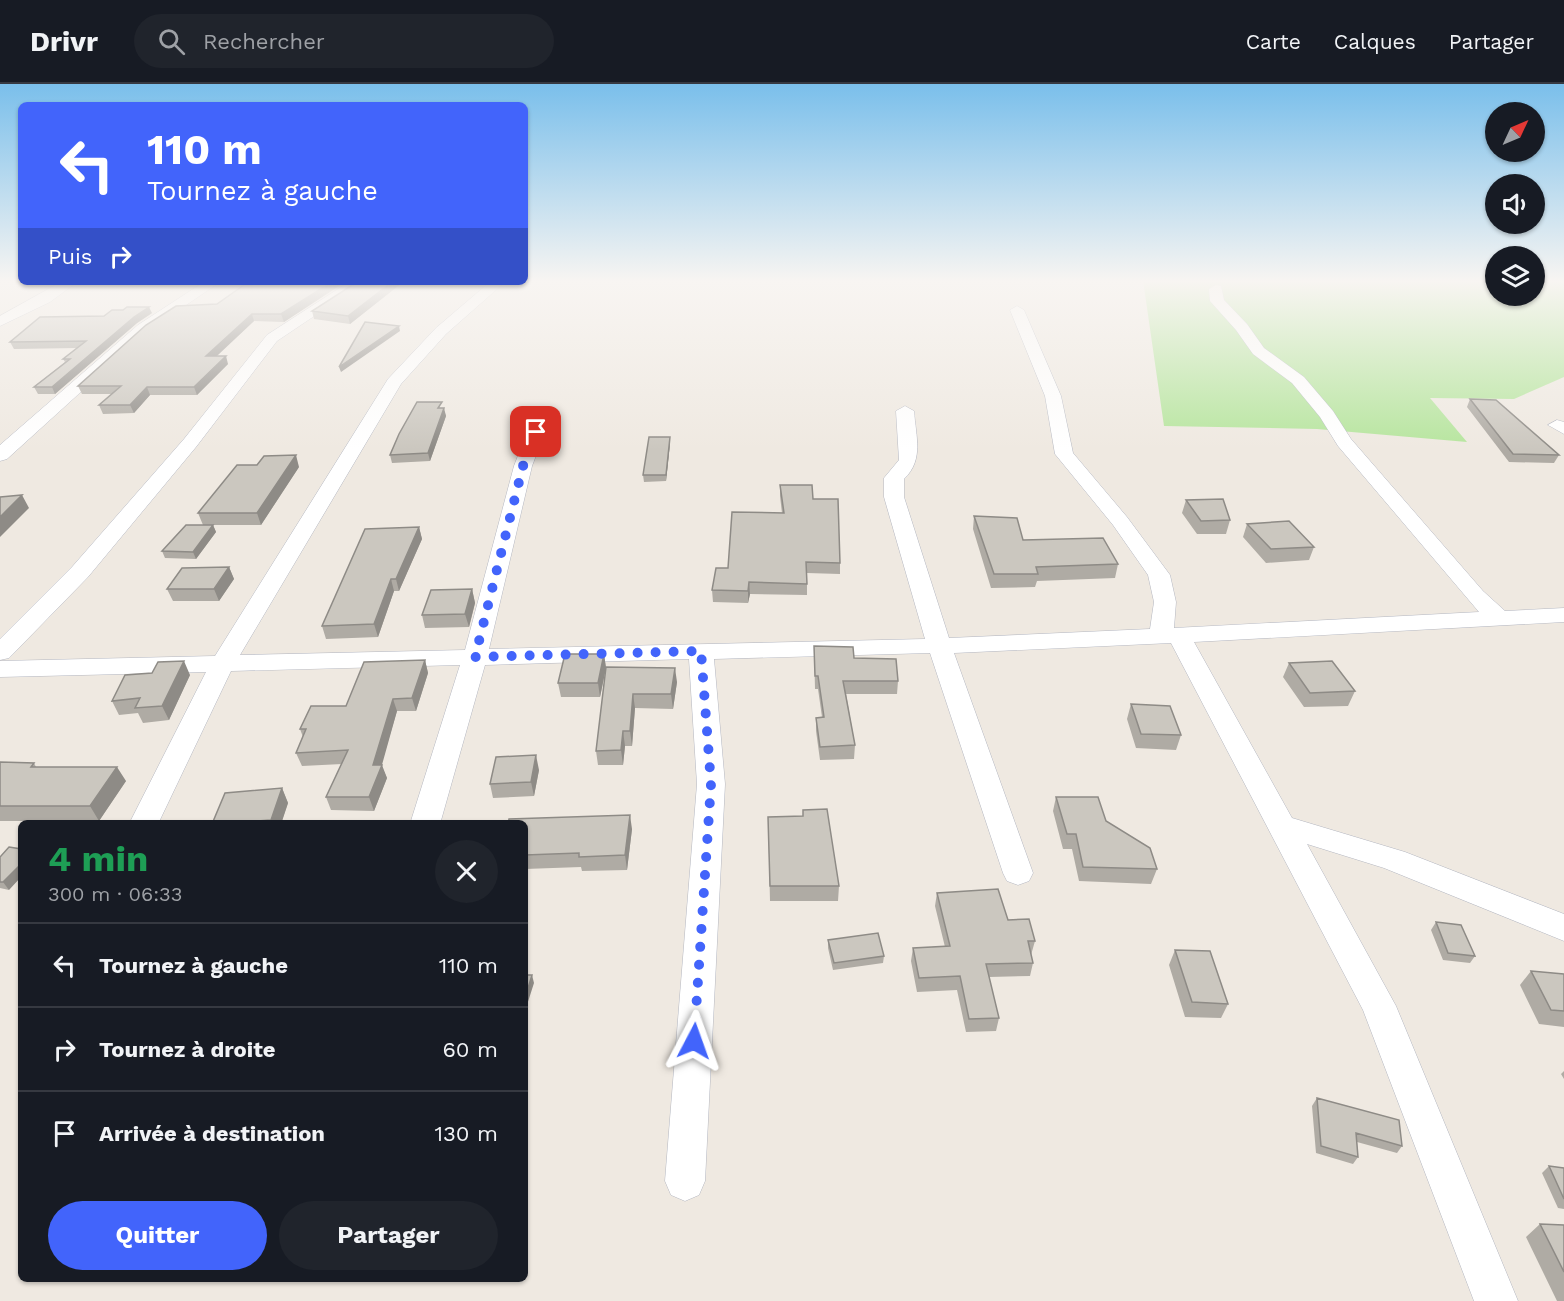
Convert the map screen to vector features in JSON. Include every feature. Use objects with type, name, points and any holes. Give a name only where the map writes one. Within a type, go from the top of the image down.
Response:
[{"type":"street","points":[[0,455],[133,337]]},
{"type":"street","points":[[0,653],[80,572],[190,443],[237,379],[274,337]]},
{"type":"street","points":[[145,820],[223,663],[394,382],[436,337]]},
{"type":"street","points":[[1028,337],[1053,396],[1064,454],[1120,521],[1159,575],[1170,637],[1284,826],[1379,1006],[1496,1301]]},
{"type":"street","points":[[1249,337],[1258,351],[1298,380],[1352,451],[1475,596],[1500,619]]},
{"type":"street","points":[[904,411],[908,460],[906,467],[894,478],[892,485],[939,644],[1018,873]]},
{"type":"street","points":[[426,820],[475,657],[523,466],[536,432]]},
{"type":"street","points":[[0,669],[1009,644],[1564,615]]},
{"type":"street","points":[[685,1181],[711,784],[701,651]]},
{"type":"street","points":[[1284,826],[1394,860],[1564,928]]},
{"type":"green space","points":[[1151,337],[1564,337],[1564,377],[1514,399],[1430,398],[1467,442],[1317,429],[1164,426]]},
{"type":"building","points":[[16,337],[111,337],[52,387],[34,387],[70,359],[63,359],[86,341],[10,342]]},
{"type":"building","points":[[133,337],[227,337],[206,356],[226,356],[194,387],[147,387],[130,405],[99,405],[121,386],[78,386]]},
{"type":"building","points":[[356,337],[383,337],[339,367]]},
{"type":"building","points":[[1470,399],[1496,400],[1559,455],[1513,454]]},
{"type":"building","points":[[417,402],[442,402],[438,408],[444,408],[428,453],[390,455],[399,434]]},
{"type":"building","points":[[649,437],[670,437],[666,475],[643,475]]},
{"type":"building","points":[[296,455],[257,513],[198,513],[237,465],[257,465],[264,456]]},
{"type":"building","points":[[780,485],[812,485],[813,499],[838,499],[840,563],[806,562],[807,584],[749,582],[748,591],[712,590],[716,568],[728,568],[732,512],[784,513]]},
{"type":"building","points":[[22,495],[0,517],[0,497]]},
{"type":"building","points":[[1223,499],[1230,520],[1201,521],[1186,500]]},
{"type":"building","points":[[974,516],[1017,518],[1023,540],[1103,538],[1118,564],[1036,567],[1038,574],[994,574]]},
{"type":"building","points":[[1289,521],[1314,547],[1271,549],[1247,524]]},
{"type":"building","points":[[186,525],[213,525],[193,552],[162,551]]},
{"type":"building","points":[[419,527],[396,579],[391,579],[374,624],[322,626],[365,529]]},
{"type":"building","points":[[229,567],[214,589],[167,589],[182,568]]},
{"type":"building","points":[[472,589],[465,614],[422,615],[431,590]]},
{"type":"building","points":[[814,646],[853,647],[854,658],[896,659],[898,681],[843,681],[855,745],[820,747],[816,718],[824,717],[818,676],[815,676]]},
{"type":"building","points":[[565,654],[604,654],[598,683],[558,683]]},
{"type":"building","points":[[425,660],[412,698],[393,699],[373,765],[382,765],[369,797],[326,797],[348,750],[296,753],[306,729],[300,729],[311,706],[346,706],[364,662]]},
{"type":"building","points":[[184,661],[162,706],[135,708],[140,698],[112,701],[125,675],[152,673],[158,662]]},
{"type":"building","points":[[1332,661],[1355,691],[1310,693],[1289,663]]},
{"type":"building","points":[[606,667],[675,668],[671,694],[633,694],[630,731],[623,731],[621,750],[596,751]]},
{"type":"building","points":[[1131,704],[1170,706],[1181,735],[1141,734]]},
{"type":"building","points":[[536,755],[531,782],[490,784],[496,757]]},
{"type":"building","points":[[0,762],[34,763],[31,767],[117,767],[90,806],[0,806]]},
{"type":"building","points":[[282,788],[271,820],[214,820],[225,793]]},
{"type":"building","points":[[1056,797],[1098,797],[1106,821],[1150,848],[1157,869],[1083,867],[1076,834],[1067,834]]},
{"type":"building","points":[[827,809],[839,886],[770,886],[768,817],[803,816],[803,810]]},
{"type":"building","points":[[630,815],[625,855],[579,857],[579,853],[528,855],[528,820],[509,819]]},
{"type":"building","points":[[9,847],[18,848],[18,867],[3,882],[0,882],[0,857]]},
{"type":"building","points":[[998,889],[1008,920],[1029,919],[1035,941],[1028,941],[1033,963],[986,964],[999,1018],[969,1019],[960,976],[919,978],[913,948],[950,946],[937,893]]},
{"type":"building","points":[[1436,922],[1461,925],[1475,956],[1448,953]]},
{"type":"building","points":[[878,933],[884,956],[834,963],[828,940]]},
{"type":"building","points":[[1175,950],[1210,951],[1228,1004],[1192,1002]]},
{"type":"building","points":[[1531,971],[1564,974],[1564,1011],[1551,1010]]},
{"type":"building","points":[[528,975],[532,975],[528,988]]},
{"type":"building","points":[[1317,1098],[1399,1120],[1402,1146],[1356,1133],[1358,1157],[1321,1146]]},
{"type":"building","points":[[1549,1166],[1564,1168],[1564,1199]]},
{"type":"building","points":[[1540,1224],[1564,1225],[1564,1272]]},
{"type":"route","points":[[536,432],[523,466],[475,657],[701,651],[711,784],[694,1041]]}]
